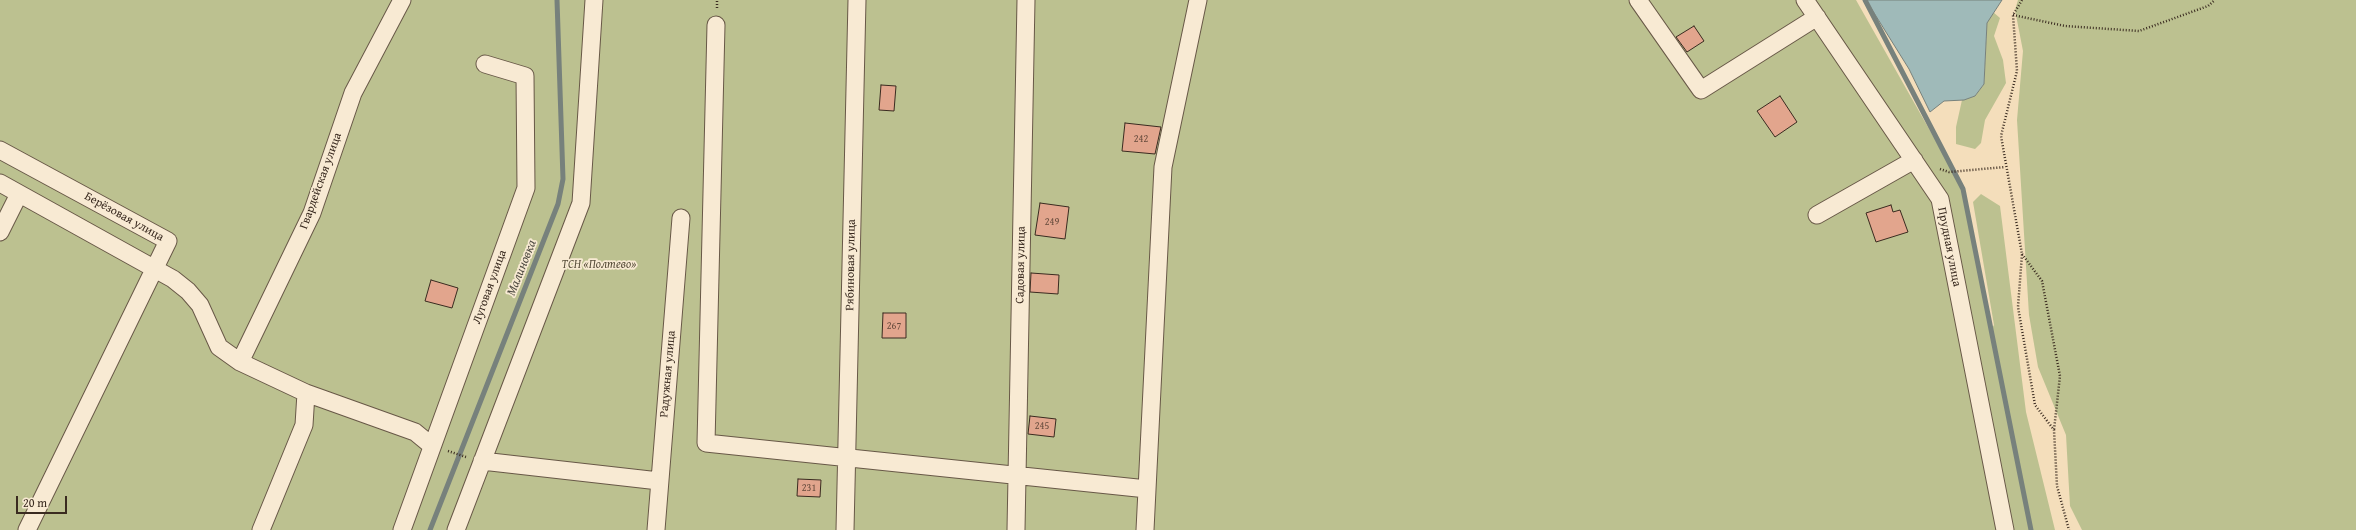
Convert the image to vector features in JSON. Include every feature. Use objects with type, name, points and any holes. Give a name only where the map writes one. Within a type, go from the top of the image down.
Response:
[{"type":"street","name":"Гвардейская улица","points":[[240,362],[312,213],[353,93],[402,0]]},
{"type":"street","points":[[456,530],[581,203],[594,0]]},
{"type":"street","name":"Рябиновая улица","points":[[845,530],[857,0]]},
{"type":"street","name":"Садовая улица","points":[[1016,530],[1026,0]]},
{"type":"street","points":[[1145,530],[1163,167],[1198,0]]},
{"type":"street","points":[[1638,0],[1701,90],[1816,16]]},
{"type":"street","name":"Прудная улица","points":[[1805,0],[1940,199],[2005,530]]},
{"type":"street","points":[[716,25],[706,443],[1146,489]]},
{"type":"street","name":"Луговая улица","points":[[402,530],[526,188],[525,76],[485,64]]},
{"type":"street","name":"Берёзовая улица","points":[[0,150],[168,241],[155,267]]},
{"type":"street","points":[[1817,215],[1914,160]]},
{"type":"street","points":[[0,183],[155,267],[188,291],[200,305],[219,347],[240,362],[306,393],[415,432],[432,446]]},
{"type":"street","points":[[0,232],[19,194]]},
{"type":"street","name":"Радужная улица","points":[[656,530],[681,218]]},
{"type":"street","points":[[27,530],[155,267]]},
{"type":"street","points":[[261,530],[304,425],[306,393]]},
{"type":"street","points":[[482,461],[660,481]]},
{"type":"path","points":[[2022,0],[2013,15],[2017,71],[2001,136],[2005,167],[2022,254],[2018,307],[2035,405],[2054,430]]},
{"type":"path","points":[[2013,15],[2065,26],[2139,31],[2208,6],[2215,0]]},
{"type":"path","points":[[1949,172],[2005,167]]},
{"type":"path","points":[[2022,254],[2042,281],[2060,376],[2054,430],[2057,486],[2069,530]]},
{"type":"path","points":[[432,446],[482,461]]},
{"type":"green space","name":"ТСН «Полтево»","points":[[0,0],[1856,0],[1963,189],[1991,330],[1994,325],[1973,202],[1981,194],[2000,206],[2026,412],[2055,530],[0,530]]},
{"type":"green space","points":[[2018,0],[2356,0],[2356,530],[2082,530],[2070,506],[2066,435],[2038,367],[2029,315],[2017,120],[2023,51],[2015,10]]},
{"type":"green space","points":[[1993,12],[2000,18],[1994,36],[2003,60],[2006,83],[1985,120],[1981,143],[1975,149],[1956,144],[1956,127],[1962,100],[1975,96],[1984,84],[1987,23]]},
{"type":"water","points":[[1866,0],[2002,0],[1987,23],[1984,84],[1975,96],[1964,100],[1944,101],[1930,112],[1909,69]]},
{"type":"building","points":[[1694,26],[1704,41],[1687,52],[1676,37]]},
{"type":"building","points":[[881,85],[896,86],[894,111],[879,110]]},
{"type":"building","points":[[1780,96],[1797,122],[1775,137],[1757,111]]},
{"type":"building","points":[[1125,123],[1161,127],[1155,154],[1122,151]]},
{"type":"building","points":[[1040,203],[1069,207],[1065,239],[1035,235]]},
{"type":"building","points":[[1891,205],[1893,212],[1900,210],[1908,232],[1876,242],[1866,213]]},
{"type":"building","points":[[1031,273],[1059,275],[1058,294],[1030,292]]},
{"type":"building","points":[[431,280],[458,288],[452,308],[425,301]]},
{"type":"building","points":[[883,313],[906,313],[906,338],[882,338]]},
{"type":"building","points":[[1030,416],[1056,419],[1054,437],[1028,434]]},
{"type":"building","points":[[798,479],[821,480],[820,497],[797,496]]},
{"type":"waterway","name":"Малиновка","points":[[430,530],[558,204],[563,179],[557,0]]},
{"type":"waterway","points":[[1865,0],[1963,189],[2031,530]]}]
